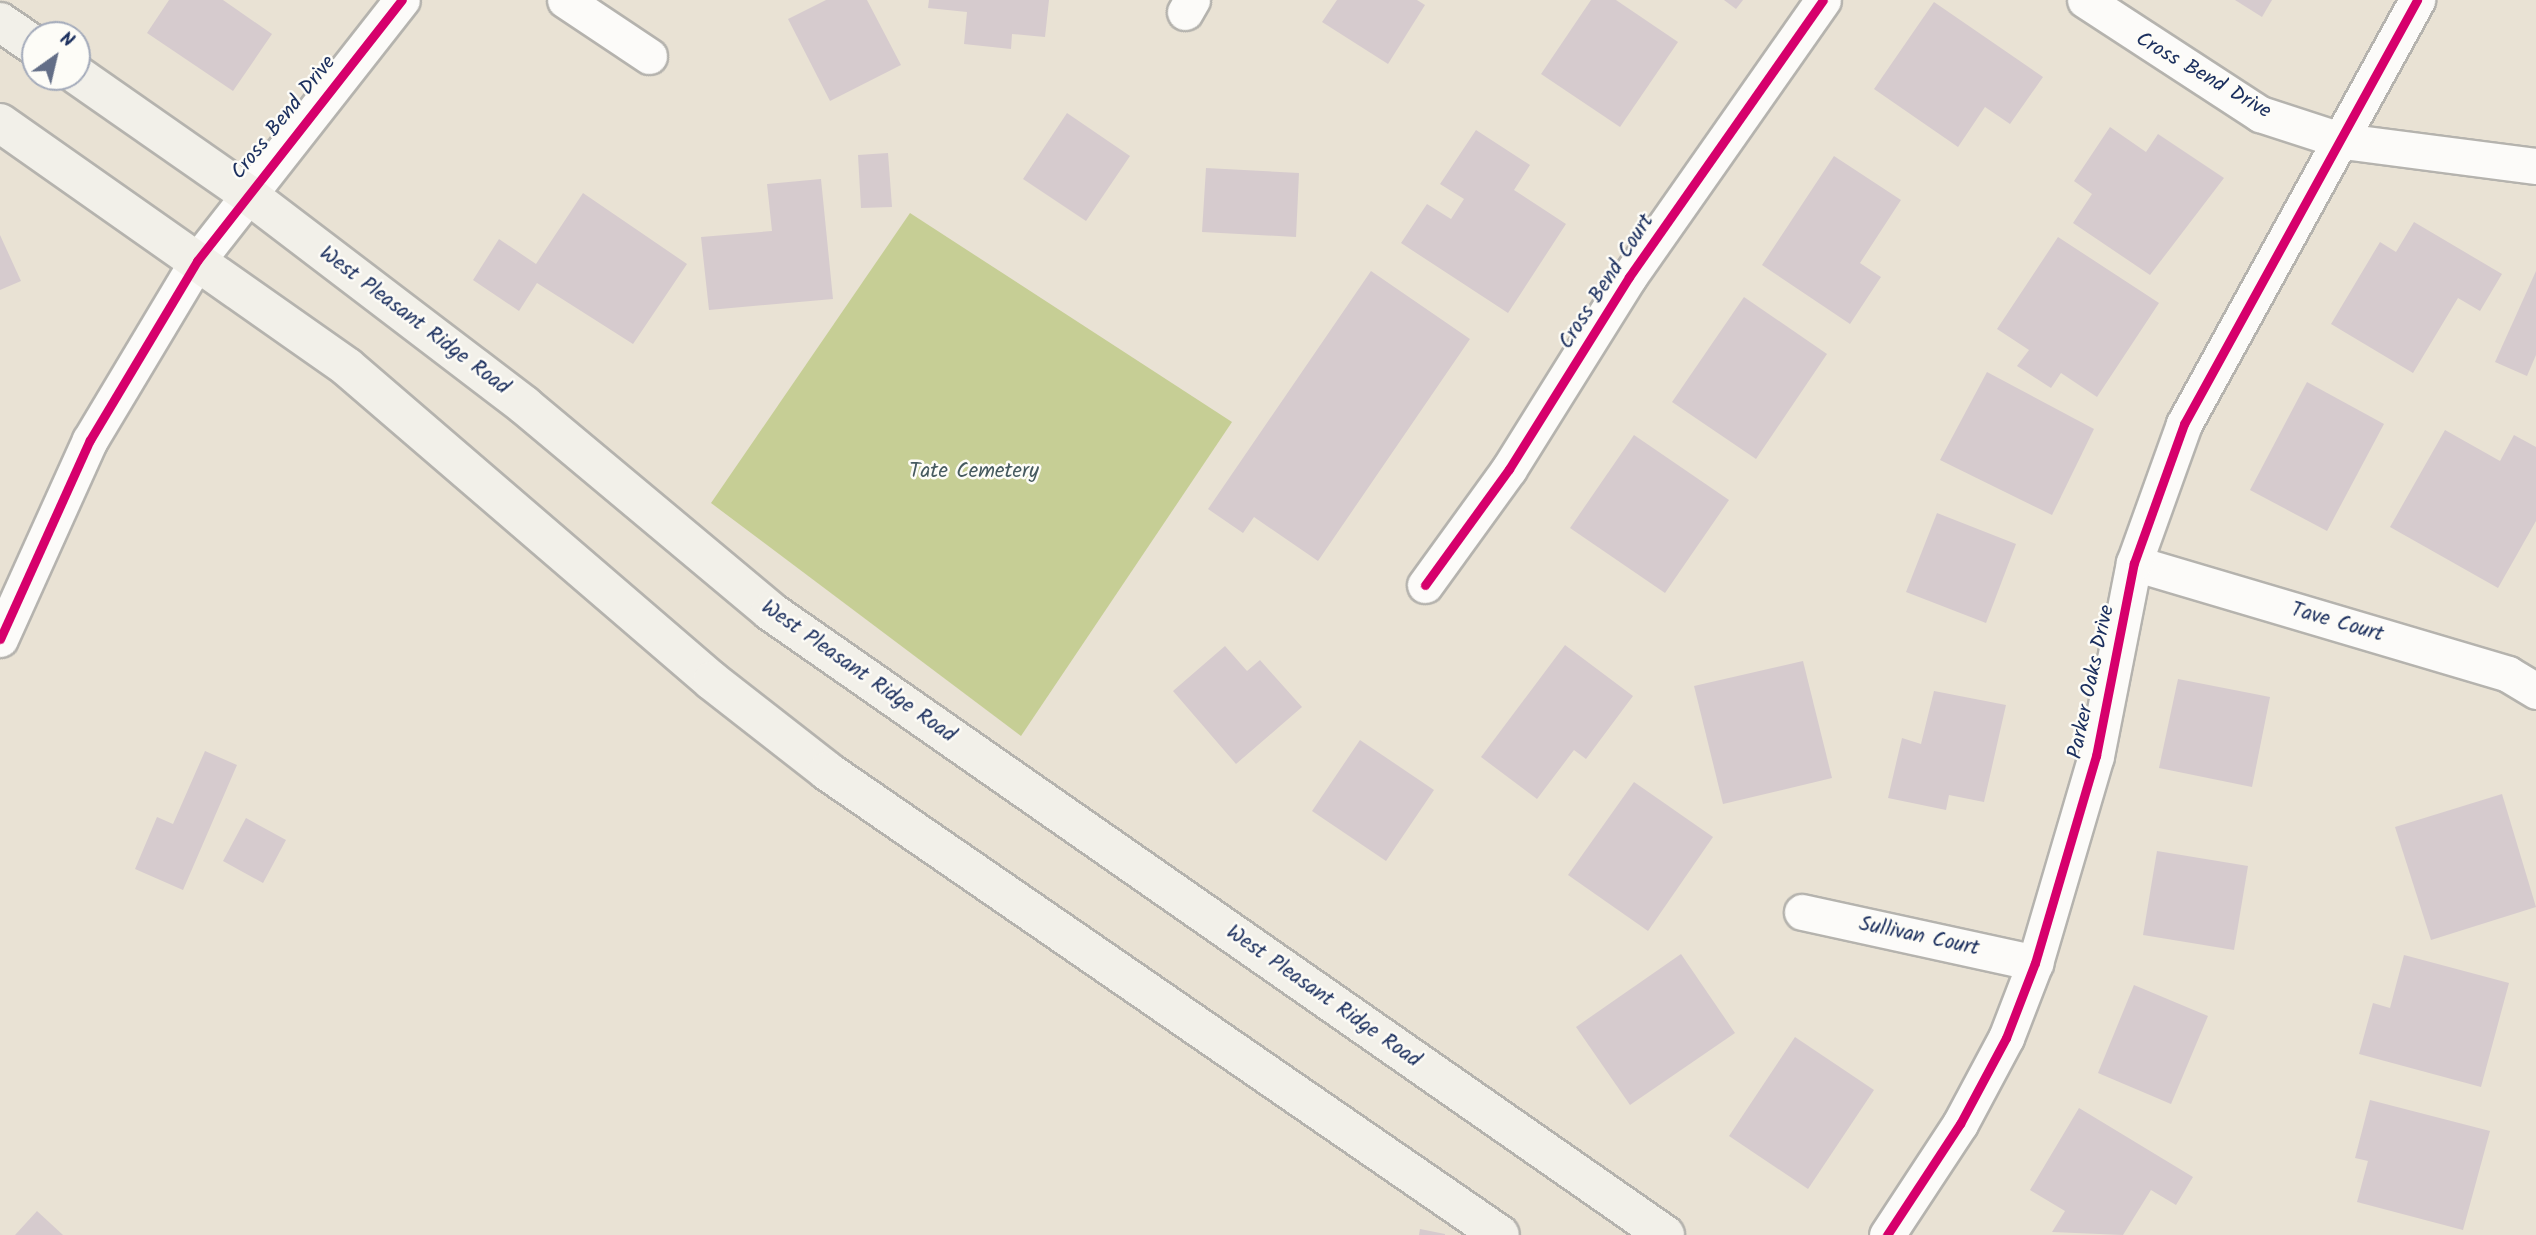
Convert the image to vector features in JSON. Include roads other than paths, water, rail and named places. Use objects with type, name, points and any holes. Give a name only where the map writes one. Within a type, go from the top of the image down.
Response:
[{"type":"main road","points":[[0,22],[21,36]]},
{"type":"main road","name":"West Pleasant Ridge Road","points":[[91,85],[246,193],[524,405],[770,611],[1665,1235]]},
{"type":"main road","points":[[0,123],[347,367],[712,681],[827,771],[1500,1235]]},
{"type":"street","name":"Cross Bend Drive","points":[[197,261],[246,193],[402,0]]},
{"type":"street","points":[[565,0],[649,56]]},
{"type":"street","name":"Cross Bend Court","points":[[1426,585],[1509,469],[1629,277],[1823,0]]},
{"type":"street","name":"Cross Bend Drive","points":[[2085,0],[2260,114],[2343,141],[2536,166]]},
{"type":"street","name":"Parker Oaks Drive","points":[[1887,1235],[1960,1124],[2006,1038],[2035,962],[2096,756],[2134,563],[2184,424],[2343,141],[2417,0]]},
{"type":"street","points":[[5,618],[90,440],[197,261]]},
{"type":"street","name":"Tave Court","points":[[2134,563],[2508,674],[2536,691]]},
{"type":"street","name":"Sullivan Court","points":[[1802,912],[2035,962]]},
{"type":"park label","name":"Tate Cemetery","points":[[974,472]]}]
